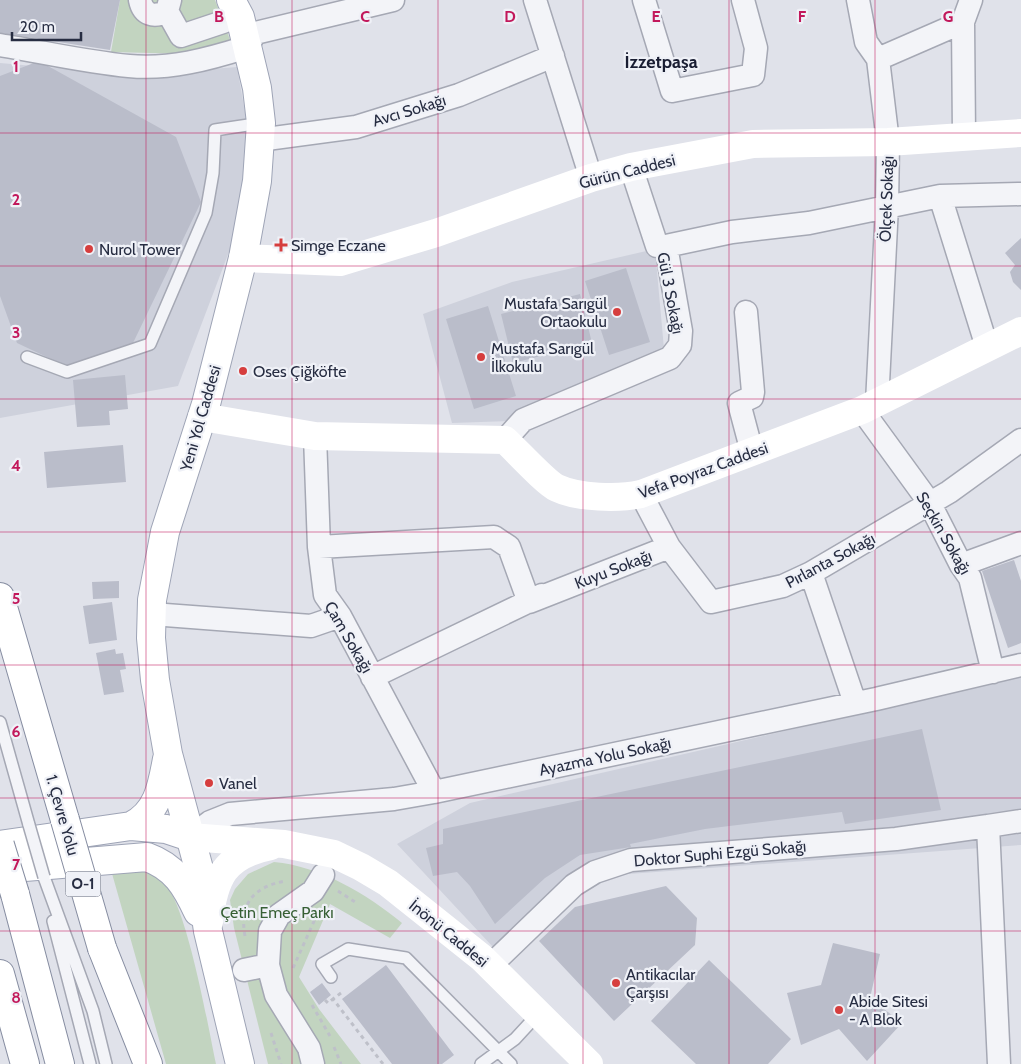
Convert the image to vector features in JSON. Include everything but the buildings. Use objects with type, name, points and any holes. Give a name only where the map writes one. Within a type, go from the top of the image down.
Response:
[{"type":"main road","name":"Yeni Yol Caddesi","points":[[208,931],[199,869],[168,754],[155,680],[151,638],[156,572],[165,532],[202,416],[243,258],[257,181],[260,132],[257,88],[240,17],[227,11]]},
{"type":"main road","name":"Gürün Caddesi","points":[[243,258],[340,262],[436,233],[591,178],[631,168],[753,144],[888,142],[1021,133]]},
{"type":"main road","name":"Vefa Poyraz Caddesi","points":[[505,440],[556,488],[583,494],[625,498],[641,494],[869,406],[1021,331]]},
{"type":"main road","points":[[202,416],[315,436],[505,440]]},
{"type":"main road","name":"1. Çevre Yolu","points":[[0,596],[102,948],[132,1064]]},
{"type":"main road","points":[[131,826],[146,817],[155,805],[162,786],[168,754]]},
{"type":"main road","name":"İnönü Caddesi","points":[[0,845],[131,826],[166,829],[190,837],[284,844],[334,854],[388,882],[490,966],[589,1064]]},
{"type":"main road","name":"İnönü Caddesi","points":[[208,931],[212,894],[227,865],[258,849],[284,844]]},
{"type":"main road","points":[[0,845],[60,1064]]},
{"type":"main road","points":[[0,869],[147,856],[162,862],[177,874],[189,892],[208,931],[240,1064]]},
{"type":"main road","points":[[102,948],[148,1064]]},
{"type":"main road","points":[[0,974],[25,1064]]},
{"type":"main road","points":[[0,1034],[6,1064]]},
{"type":"street","points":[[140,0],[143,10],[150,15],[159,15],[168,5],[181,36],[227,11]]},
{"type":"street","points":[[0,45],[130,66],[165,66],[205,59],[246,47],[255,33],[394,0]]},
{"type":"street","points":[[535,0],[591,178]]},
{"type":"street","points":[[644,0],[672,90],[753,74],[756,48],[743,0]]},
{"type":"street","name":"Ölçek Sokağı","points":[[858,0],[866,42],[878,59],[888,142],[887,206],[869,406]]},
{"type":"street","points":[[964,136],[963,22],[971,0]]},
{"type":"street","points":[[878,59],[963,22]]},
{"type":"street","name":"Avcı Sokağı","points":[[260,132],[356,127],[459,95],[553,56]]},
{"type":"street","name":"Gül 3 Sokağı","points":[[505,440],[524,420],[670,358],[680,345],[681,331],[666,246],[657,246],[631,168]]},
{"type":"street","points":[[666,246],[732,232],[809,223],[940,196],[1021,194]]},
{"type":"street","points":[[940,196],[986,347]]},
{"type":"street","points":[[746,312],[753,392],[752,396],[739,403],[752,452]]},
{"type":"street","name":"Seçkin Sokağı","points":[[869,406],[882,438],[929,502],[961,565],[970,578],[993,672]]},
{"type":"street","name":"Çam Sokağı","points":[[315,436],[319,547],[325,595],[340,616],[434,792]]},
{"type":"street","name":"Pırlanta Sokağı","points":[[641,494],[669,547],[711,602],[783,586],[811,573],[949,492],[1021,440]]},
{"type":"street","points":[[319,547],[494,536],[509,547],[529,602]]},
{"type":"street","points":[[961,565],[1021,543]]},
{"type":"street","name":"Kuyu Sokağı","points":[[372,677],[613,561],[669,547]]},
{"type":"street","points":[[811,573],[856,703]]},
{"type":"street","points":[[152,614],[311,626],[340,616]]},
{"type":"street","name":"Ayazma Yolu Sokağı","points":[[190,837],[210,822],[230,814],[394,799],[434,792],[856,703],[1021,665]]},
{"type":"street","name":"Doktor Suphi Ezgü Sokağı","points":[[490,966],[574,886],[595,872],[632,860],[896,839],[1021,821]]},
{"type":"street","points":[[988,826],[999,1064]]},
{"type":"street","points":[[313,1064],[309,1048],[276,994],[268,965],[270,930],[279,915],[313,892],[323,875]]},
{"type":"street","points":[[244,970],[268,965]]},
{"type":"lane","points":[[27,357],[67,372],[150,344],[206,213],[212,173],[215,130],[260,132]]},
{"type":"lane","points":[[0,722],[44,877],[58,941],[90,1064]]},
{"type":"lane","points":[[44,877],[93,1012],[106,1064]]},
{"type":"lane","points":[[332,976],[322,964],[348,949],[406,958],[511,1064]]},
{"type":"lane","points":[[481,1064],[515,1039],[538,1014]]},
{"type":"path","points":[[325,1000],[328,1003],[343,992],[332,976]]},
{"type":"path","points":[[333,999],[383,1064]]},
{"type":"shaded area","points":[[0,63],[135,75],[237,67],[251,146],[235,236],[178,386],[0,418]]},
{"type":"shaded area","points":[[655,249],[664,349],[511,421],[452,423],[423,314],[512,282]]},
{"type":"shaded area","points":[[1021,677],[1021,845],[615,875],[573,895],[506,961],[397,844],[470,803]]},
{"type":"green space","points":[[120,0],[215,0],[232,45],[190,54],[111,52]]},
{"type":"green space","name":"Çetin Emeç Parkı","points":[[274,862],[308,869],[342,883],[374,902],[402,923],[390,938],[330,904],[299,977],[319,1009],[361,1064],[268,1064],[234,928],[230,900],[235,889],[248,874]]},
{"type":"green space","points":[[133,868],[152,874],[162,880],[171,893],[180,913],[202,995],[216,1064],[166,1064],[111,870]]},
{"type":"place","name":"Simge Eczane","points":[[281,245]]},
{"type":"place","name":"Nurol Tower","points":[[89,249]]},
{"type":"place","name":"Mustafa Sarıgül Ortaokulu","points":[[617,312]]},
{"type":"place","name":"Mustafa Sarıgül İlkokulu","points":[[481,357]]},
{"type":"place","name":"Oses Çiğköfte","points":[[243,371]]},
{"type":"place","name":"Vanel","points":[[209,783]]},
{"type":"place","name":"Antikacılar Çarşısı","points":[[616,983]]},
{"type":"place","name":"Abide Sitesi - A Blok","points":[[839,1010]]},
{"type":"district","name":"İzzetpaşa","points":[[661,62]]}]
